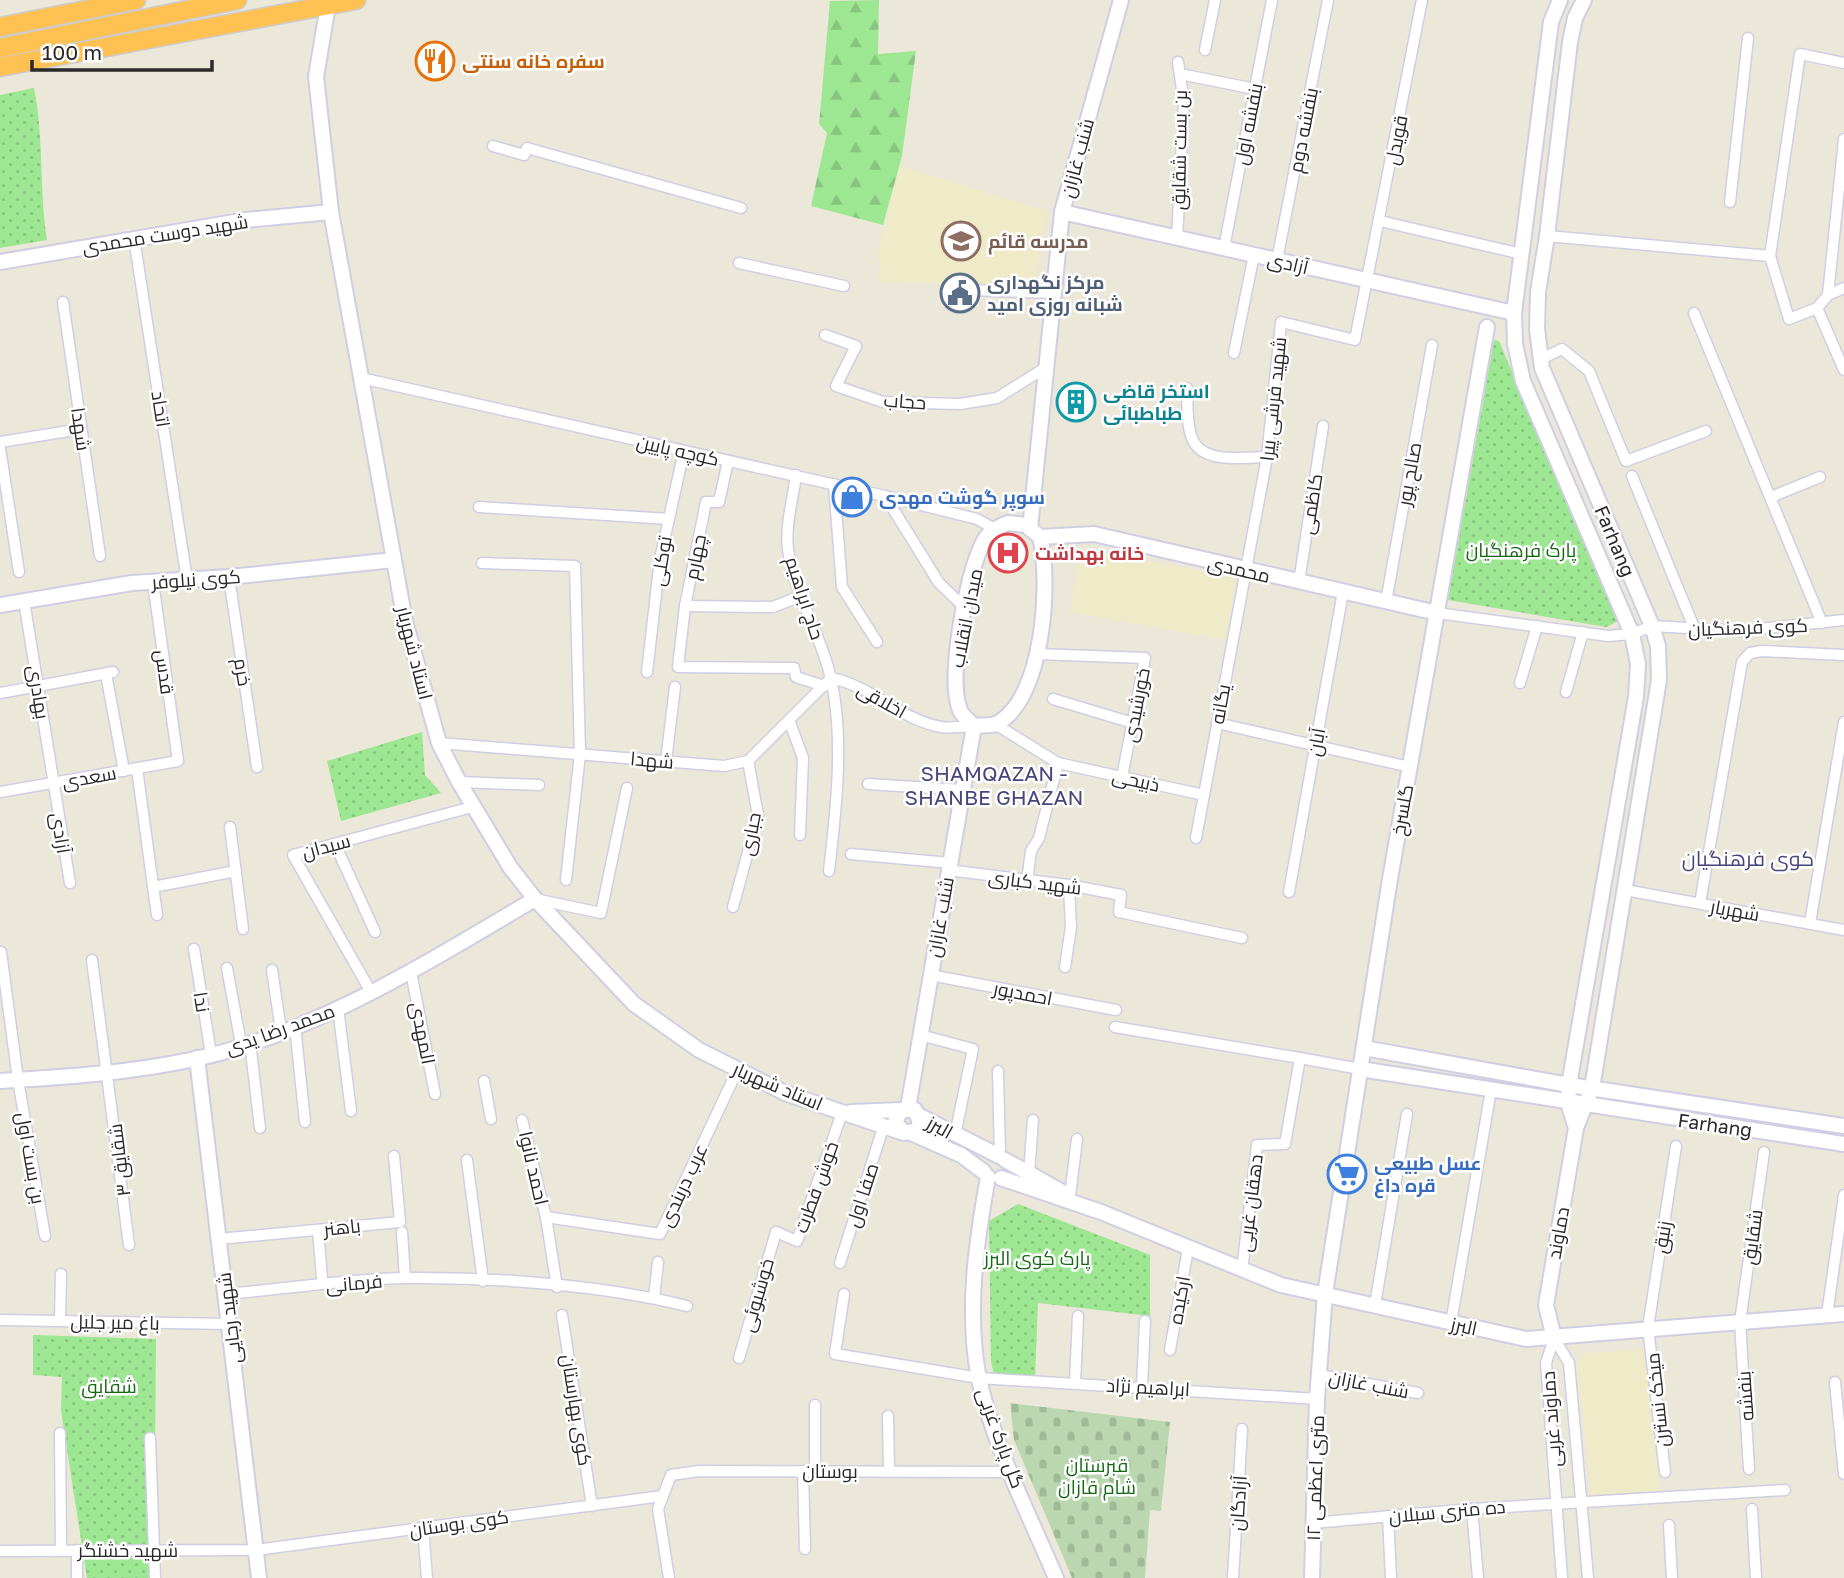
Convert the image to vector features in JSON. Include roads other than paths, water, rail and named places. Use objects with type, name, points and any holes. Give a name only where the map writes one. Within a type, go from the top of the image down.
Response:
[{"type":"highway","points":[[0,27],[136,0]]},
{"type":"highway","points":[[0,48],[237,0]]},
{"type":"highway","points":[[0,67],[356,0]]},
{"type":"main road","name":"شنب غازان","points":[[1035,533],[1045,368],[1062,212],[1121,0]]},
{"type":"main road","name":"Farhang","points":[[1576,1128],[1592,1088],[1659,680],[1658,646],[1652,626],[1542,368],[1537,329],[1538,292],[1548,236],[1575,18],[1584,0]]},
{"type":"main road","name":"استاد شهریار","points":[[328,5],[316,77],[331,212],[405,621],[439,743],[458,782],[471,807],[535,899],[634,1004],[699,1049],[785,1093],[883,1128],[907,1133]]},
{"type":"main road","name":"Farhang","points":[[1558,5],[1551,22],[1514,313],[1515,344],[1523,381],[1632,634],[1638,664],[1636,697],[1569,1085],[1568,1103],[1576,1128]]},
{"type":"main road","points":[[1558,5],[1575,18]]},
{"type":"main road","name":"شهید دوست محمدی","points":[[0,262],[246,220],[331,212]]},
{"type":"main road","name":"آزادی","points":[[1062,212],[1514,313]]},
{"type":"main road","name":"گلسرخ","points":[[1325,1294],[1410,767],[1487,327]]},
{"type":"main road","points":[[974,726],[995,724],[1014,706],[1030,677],[1046,594],[1035,533],[1008,523],[993,528]]},
{"type":"main road","name":"میدان انقلاب","points":[[974,726],[960,712],[955,682],[958,644],[981,546],[993,528]]},
{"type":"main road","name":"محمدی","points":[[1035,533],[1094,534],[1437,613]]},
{"type":"main road","name":"کوی نیلوفر","points":[[0,605],[153,582],[394,560]]},
{"type":"main road","name":"شنب غازان","points":[[910,1111],[920,1035],[974,726]]},
{"type":"main road","points":[[1615,822],[1636,825]]},
{"type":"main road","name":"محمد رضا یدی","points":[[0,1082],[109,1074],[204,1056],[288,1029],[338,1009],[411,972],[535,899]]},
{"type":"main road","name":"Farhang","points":[[1364,1048],[1569,1085],[1844,1126]]},
{"type":"main road","name":"شهید رجایی","points":[[204,1056],[219,1239],[259,1578]]},
{"type":"main road","name":"Farhang","points":[[1360,1069],[1844,1144]]},
{"type":"main road","name":"استاد شهریار","points":[[842,1113],[910,1111]]},
{"type":"main road","points":[[910,1111],[917,1130],[907,1133],[895,1122],[910,1111]]},
{"type":"main road","name":"البرز","points":[[910,1111],[1101,1212],[1188,1249],[1281,1285],[1451,1323],[1526,1339],[1844,1314]]},
{"type":"main road","name":"دماوند","points":[[1554,1338],[1546,1305],[1576,1128]]},
{"type":"main road","name":"البرز","points":[[907,1133],[961,1155],[992,1177],[1101,1212]]},
{"type":"main road","points":[[1001,1157],[1006,1173],[992,1177],[986,1159],[1001,1157]]},
{"type":"main road","name":"گل پارک غربی","points":[[992,1177],[983,1208],[973,1287],[979,1378],[994,1429],[1056,1578]]},
{"type":"main road","name":"۱۲ متری اعظمی","points":[[1312,1578],[1317,1399],[1325,1294]]},
{"type":"street","points":[[1205,50],[1214,0]]},
{"type":"street","name":"بنفشه اول","points":[[1224,248],[1272,0]]},
{"type":"street","name":"بنفشه دوم","points":[[1277,260],[1328,0]]},
{"type":"street","name":"قویدل","points":[[1369,281],[1422,0]]},
{"type":"street","points":[[1730,202],[1748,38]]},
{"type":"street","points":[[1844,63],[1800,54],[1770,256],[1789,319],[1816,307],[1828,295],[1844,288]]},
{"type":"street","name":"بن بست شقایق","points":[[1177,238],[1185,103],[1178,62]]},
{"type":"street","points":[[1180,74],[1255,89]]},
{"type":"street","points":[[1828,295],[1844,139]]},
{"type":"street","points":[[494,146],[524,155],[527,148],[741,208]]},
{"type":"street","points":[[1380,221],[1522,254]]},
{"type":"street","points":[[1548,236],[1770,256]]},
{"type":"street","name":"اتحاد","points":[[134,238],[187,580]]},
{"type":"street","points":[[1832,254],[1844,256]]},
{"type":"street","points":[[1234,353],[1254,255]]},
{"type":"street","points":[[739,263],[844,286]]},
{"type":"street","name":"شهید فرشی پیرا","points":[[1245,570],[1267,457],[1281,322],[1355,340],[1369,281]]},
{"type":"street","points":[[946,289],[1052,293]]},
{"type":"street","name":"شهدا","points":[[62,302],[100,556]]},
{"type":"street","points":[[1816,307],[1844,370]]},
{"type":"street","points":[[1694,313],[1822,623]]},
{"type":"street","name":"حجاب","points":[[825,335],[856,346],[836,386],[883,402],[960,404],[998,398],[1045,368]]},
{"type":"street","name":"صالح پور","points":[[1386,602],[1432,345]]},
{"type":"street","points":[[1541,359],[1562,349],[1589,370],[1626,461],[1706,431]]},
{"type":"street","name":"کوچه پایین","points":[[361,378],[886,496],[977,519],[993,528]]},
{"type":"street","points":[[1187,388],[1191,438],[1197,445],[1211,456],[1267,457]]},
{"type":"street","name":"کاظمی","points":[[1299,582],[1323,426]]},
{"type":"street","points":[[0,442],[81,429]]},
{"type":"street","points":[[0,448],[19,572]]},
{"type":"street","name":"توکلی","points":[[647,672],[660,559],[684,452]]},
{"type":"street","name":"چهارم","points":[[678,667],[685,606],[706,502],[719,502],[728,461]]},
{"type":"street","name":"حاج ابراهیم","points":[[796,475],[788,547],[827,682],[838,800],[829,871]]},
{"type":"street","points":[[1632,476],[1695,630]]},
{"type":"street","points":[[1771,497],[1821,477]]},
{"type":"street","points":[[834,484],[842,587],[877,642]]},
{"type":"street","points":[[886,496],[939,583],[965,608]]},
{"type":"street","points":[[479,507],[669,520]]},
{"type":"street","points":[[482,563],[575,566],[580,754],[566,880]]},
{"type":"street","name":"یگانه","points":[[1196,838],[1245,570]]},
{"type":"street","name":"خرم","points":[[229,577],[257,767]]},
{"type":"street","name":"قدس","points":[[153,582],[178,761]]},
{"type":"street","name":"آبان","points":[[1289,892],[1343,592]]},
{"type":"street","points":[[685,606],[773,607],[801,596]]},
{"type":"street","name":"بهادری","points":[[24,601],[53,783]]},
{"type":"street","points":[[1437,613],[1608,636],[1632,634],[1652,626]]},
{"type":"street","name":"کوی فرهنگیان","points":[[1652,626],[1740,631],[1844,620]]},
{"type":"street","points":[[1520,683],[1537,626]]},
{"type":"street","points":[[1566,692],[1583,632]]},
{"type":"street","points":[[1700,903],[1742,662],[1750,653],[1762,651],[1844,655]]},
{"type":"street","name":"خورشیدی","points":[[1036,654],[1145,658],[1122,777]]},
{"type":"street","name":"اخلاقی","points":[[678,667],[794,668],[796,677],[867,689],[905,714],[942,727],[974,726]]},
{"type":"street","points":[[0,693],[110,673],[124,771]]},
{"type":"street","points":[[748,761],[827,682]]},
{"type":"street","points":[[666,761],[675,687]]},
{"type":"street","points":[[1053,699],[1133,723]]},
{"type":"street","points":[[789,720],[803,758],[800,835]]},
{"type":"street","points":[[1810,923],[1844,722]]},
{"type":"street","points":[[1217,723],[1410,767]]},
{"type":"street","name":"ذبیحی","points":[[995,724],[1058,763],[1204,795]]},
{"type":"street","name":"شهدا","points":[[439,743],[724,766],[748,761]]},
{"type":"street","name":"سعدی","points":[[0,792],[178,761]]},
{"type":"street","name":"جباری","points":[[733,907],[758,816],[748,761]]},
{"type":"street","points":[[1027,881],[1031,851],[1040,838],[1058,763]]},
{"type":"street","points":[[137,769],[157,915]]},
{"type":"street","points":[[458,782],[539,785]]},
{"type":"street","name":"آزادی","points":[[53,783],[69,883]]},
{"type":"street","points":[[868,784],[963,790]]},
{"type":"street","points":[[535,899],[601,913],[627,788]]},
{"type":"street","name":"سیدان","points":[[371,992],[293,855],[471,807]]},
{"type":"street","points":[[230,827],[243,929]]},
{"type":"street","points":[[335,844],[375,932]]},
{"type":"street","points":[[851,854],[949,867]]},
{"type":"street","name":"شهید کباری","points":[[949,867],[1121,895],[1119,912],[1242,938]]},
{"type":"street","points":[[153,887],[236,871]]},
{"type":"street","points":[[1065,967],[1072,927],[1069,885]]},
{"type":"street","name":"شهریار","points":[[1625,890],[1844,930]]},
{"type":"street","name":"ندا","points":[[194,949],[204,1056]]},
{"type":"street","name":"بن بست اول","points":[[1,952],[18,1080],[45,1236]]},
{"type":"street","name":"شقایق ۳","points":[[92,960],[109,1074],[129,1245]]},
{"type":"street","points":[[227,968],[245,1043],[260,1128]]},
{"type":"street","points":[[272,970],[288,1029],[305,1122]]},
{"type":"street","name":"المهدی","points":[[411,972],[435,1094]]},
{"type":"street","name":"احمدپور","points":[[930,975],[1116,1010]]},
{"type":"street","points":[[338,1009],[351,1111]]},
{"type":"street","points":[[1115,1027],[1360,1069]]},
{"type":"street","points":[[920,1035],[973,1049],[955,1135]]},
{"type":"street","name":"دهقان غربی","points":[[1242,1270],[1256,1145],[1285,1144],[1300,1058]]},
{"type":"street","name":"عرب دربندی","points":[[546,1217],[660,1234],[738,1069]]},
{"type":"street","points":[[998,1071],[1001,1157]]},
{"type":"street","name":"احمد نانوا","points":[[484,1081],[491,1119]]},
{"type":"street","points":[[1451,1323],[1491,1090]]},
{"type":"street","name":"خوش فطرت","points":[[776,1232],[797,1241],[842,1113]]},
{"type":"street","points":[[1375,1305],[1408,1114]]},
{"type":"street","name":"احمد نانوا","points":[[522,1120],[546,1217],[557,1287]]},
{"type":"street","points":[[1029,1173],[1033,1120]]},
{"type":"street","name":"صفا اول","points":[[840,1263],[883,1128]]},
{"type":"street","points":[[1070,1196],[1077,1139]]},
{"type":"street","name":"زنبق","points":[[1648,1328],[1676,1146]]},
{"type":"street","name":"شقایق","points":[[1740,1322],[1764,1152]]},
{"type":"street","name":"باهنر","points":[[219,1239],[400,1222],[394,1156]]},
{"type":"street","points":[[467,1160],[483,1281]]},
{"type":"street","points":[[1827,1315],[1844,1195]]},
{"type":"street","points":[[318,1230],[321,1278]]},
{"type":"street","points":[[402,1232],[405,1278]]},
{"type":"street","name":"خوشبوئی","points":[[739,1358],[776,1232]]},
{"type":"street","name":"ارکیده","points":[[1170,1350],[1188,1249]]},
{"type":"street","points":[[653,1298],[658,1262]]},
{"type":"street","points":[[60,1321],[61,1274]]},
{"type":"street","name":"فرمانی","points":[[226,1294],[405,1278],[557,1287],[653,1298],[687,1306]]},
{"type":"street","name":"ابراهیم نژاد","points":[[844,1294],[835,1354],[979,1378],[1317,1399]]},
{"type":"street","name":"کوی بهارستان","points":[[562,1315],[592,1506]]},
{"type":"street","points":[[1075,1383],[1078,1316]]},
{"type":"street","name":"باغ میر جلیل","points":[[0,1320],[229,1324]]},
{"type":"street","points":[[1142,1387],[1146,1321]]},
{"type":"street","name":"بنفشه","points":[[1740,1322],[1749,1469]]},
{"type":"street","name":"میخک نسترن","points":[[1648,1328],[1665,1472]]},
{"type":"street","name":"دماوند غربی","points":[[1554,1338],[1569,1363],[1588,1578]]},
{"type":"street","name":"دماوند غربی","points":[[1554,1338],[1546,1363],[1562,1578]]},
{"type":"street","name":"شنب غازان","points":[[1319,1375],[1418,1393]]},
{"type":"street","points":[[1835,1382],[1844,1474]]},
{"type":"street","points":[[815,1405],[815,1471]]},
{"type":"street","points":[[888,1416],[889,1471]]},
{"type":"street","name":"آزادگان","points":[[1233,1578],[1242,1429]]},
{"type":"street","points":[[60,1433],[61,1550]]},
{"type":"street","points":[[150,1438],[155,1578]]},
{"type":"street","name":"بوستان","points":[[662,1496],[671,1475],[699,1471],[1012,1472]]},
{"type":"street","points":[[803,1471],[805,1549]]},
{"type":"street","name":"ده متری سبلان","points":[[1313,1522],[1472,1509],[1785,1490]]},
{"type":"street","points":[[662,1496],[658,1509],[669,1578]]},
{"type":"street","name":"کوی بوستان","points":[[256,1550],[662,1496]]},
{"type":"street","points":[[1752,1508],[1756,1578]]},
{"type":"street","points":[[1472,1509],[1478,1578]]},
{"type":"street","points":[[1388,1516],[1391,1578]]},
{"type":"street","points":[[1669,1525],[1672,1578]]},
{"type":"street","points":[[422,1528],[427,1578]]},
{"type":"street","points":[[77,1550],[77,1578]]},
{"type":"street","name":"شهید خشتگر","points":[[0,1551],[256,1550]]},
{"type":"place","name":"سفره خانه سنتی","points":[[435,61]]},
{"type":"place","name":"مدرسه قائم","points":[[961,241]]},
{"type":"place","name":"مرکز نگهداری شبانه روزی امید","points":[[960,293]]},
{"type":"place","name":"استخر قاضی طباطبائی","points":[[1076,402]]},
{"type":"place","name":"سوپر گوشت مهدی","points":[[852,497]]},
{"type":"place","name":"خانه بهداشت","points":[[1008,553]]},
{"type":"place","name":"عسل طبیعی قره داغ","points":[[1347,1174]]},
{"type":"district","name":"SHAMQAZAN - SHANBE GHAZAN","points":[[994,786]]},
{"type":"district","name":"کوی فرهنگیان","points":[[1748,859]]},
{"type":"park label","name":"پارک فرهنگیان","points":[[1521,550]]},
{"type":"park label","name":"پارک کوی البرز","points":[[1037,1258]]},
{"type":"park label","name":"قبرستان شام قازان","points":[[1097,1476]]}]
